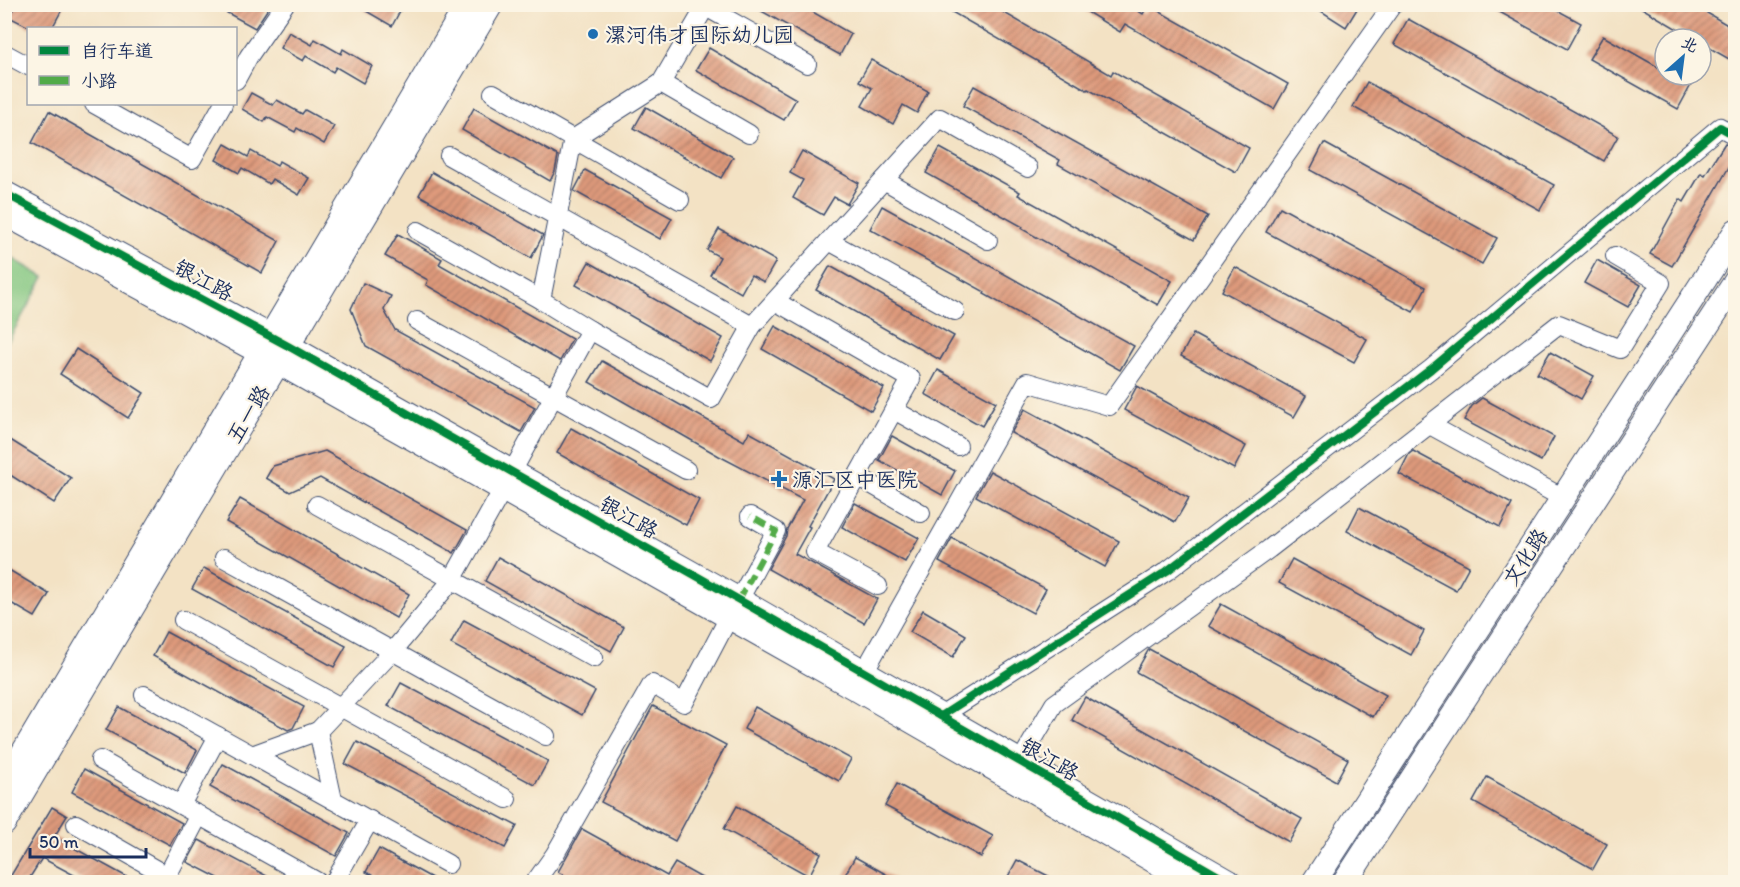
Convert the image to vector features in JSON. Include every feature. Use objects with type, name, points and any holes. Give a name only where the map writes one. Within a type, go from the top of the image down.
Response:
[{"type":"street","points":[[237,78],[249,56],[285,4]]},
{"type":"street","name":"五一路","points":[[4,823],[275,350],[468,4]]},
{"type":"street","name":"五一路","points":[[4,785],[491,4]]},
{"type":"street","points":[[859,680],[1028,382],[1109,406],[1393,4]]},
{"type":"street","points":[[541,300],[573,139],[661,83],[706,6],[807,64]]},
{"type":"street","points":[[4,53],[27,65]]},
{"type":"street","points":[[661,83],[749,134]]},
{"type":"street","points":[[493,93],[680,200]]},
{"type":"street","points":[[96,105],[192,159],[222,105]]},
{"type":"street","points":[[418,231],[711,399],[752,326],[940,118],[1028,168]]},
{"type":"street","points":[[941,716],[1167,571],[1431,369],[1720,127],[1736,136]]},
{"type":"street","points":[[449,156],[752,326]]},
{"type":"street","points":[[884,180],[988,240]]},
{"type":"street","name":"银江路","points":[[4,193],[275,350],[734,608],[1016,770],[1229,882]]},
{"type":"street","name":"银江路","points":[[4,213],[275,350]]},
{"type":"street","name":"文化路","points":[[1314,882],[1736,231]]},
{"type":"street","points":[[829,241],[955,311]]},
{"type":"street","points":[[1016,770],[1054,704],[1269,549],[1559,324],[1620,349],[1661,284],[1615,256]]},
{"type":"street","name":"文化路","points":[[1346,882],[1736,281]]},
{"type":"street","points":[[775,301],[911,379],[815,552],[878,586]]},
{"type":"street","points":[[417,321],[686,470]]},
{"type":"street","points":[[252,755],[318,731],[393,651],[452,580],[590,330]]},
{"type":"street","points":[[894,411],[958,446]]},
{"type":"street","points":[[1430,425],[1563,498]]},
{"type":"street","points":[[857,476],[921,513]]},
{"type":"street","points":[[317,505],[594,658]]},
{"type":"street","points":[[535,882],[555,854],[652,684],[684,703],[776,531],[750,516]]},
{"type":"street","points":[[224,558],[546,736]]},
{"type":"street","points":[[183,620],[507,799]]},
{"type":"street","name":"银江路","points":[[859,680],[941,716],[1016,770],[1191,882]]},
{"type":"street","points":[[144,695],[448,864]]},
{"type":"street","points":[[318,731],[333,800]]},
{"type":"street","points":[[181,805],[218,736]]},
{"type":"street","points":[[100,760],[318,882]]},
{"type":"street","points":[[76,824],[167,876],[199,815]]},
{"type":"street","points":[[334,882],[370,820]]},
{"type":"green space","points":[[5,254],[44,277],[7,343],[4,342]]},
{"type":"building","points":[[16,4],[65,4],[53,27],[29,27],[9,17]]},
{"type":"building","points":[[211,4],[271,4],[255,28]]},
{"type":"building","points":[[354,4],[394,4],[401,9],[392,26]]},
{"type":"building","points":[[749,4],[799,4],[851,34],[840,55]]},
{"type":"building","points":[[938,4],[989,4],[1111,75],[1113,71],[1249,148],[1236,172]]},
{"type":"building","points":[[1074,4],[1127,4],[1143,14],[1148,5],[1288,84],[1274,109],[1125,24],[1120,32]]},
{"type":"building","points":[[1310,4],[1360,4],[1346,27]]},
{"type":"building","points":[[1485,4],[1546,4],[1581,23],[1567,49]]},
{"type":"building","points":[[1635,4],[1692,4],[1736,30],[1736,63],[1713,50],[1713,27],[1674,27]]},
{"type":"building","points":[[1408,19],[1618,136],[1604,161],[1394,44]]},
{"type":"building","points":[[289,32],[312,45],[315,39],[341,54],[343,49],[372,66],[363,83],[336,67],[333,72],[306,56],[303,61],[280,48]]},
{"type":"building","points":[[1603,36],[1653,64],[1653,87],[1690,87],[1678,109],[1589,59]]},
{"type":"building","points":[[709,48],[796,99],[784,120],[696,70]]},
{"type":"building","points":[[871,60],[928,91],[917,113],[903,105],[893,124],[862,106],[872,88],[859,81]]},
{"type":"building","points":[[1367,82],[1554,185],[1540,210],[1353,107]]},
{"type":"building","points":[[974,86],[1208,216],[1194,240],[1058,164],[1060,160],[963,106]]},
{"type":"building","points":[[251,93],[273,105],[277,100],[302,114],[305,110],[334,126],[324,144],[297,128],[295,132],[267,117],[264,122],[242,109]]},
{"type":"building","points":[[646,107],[733,157],[721,178],[634,128]]},
{"type":"building","points":[[474,108],[558,156],[550,181],[462,130]]},
{"type":"building","points":[[49,111],[279,241],[262,273],[32,143]]},
{"type":"building","points":[[1324,143],[1497,238],[1482,264],[1310,170]]},
{"type":"building","points":[[1725,143],[1736,147],[1736,171],[1729,167],[1672,266],[1650,254],[1680,199],[1684,202],[1701,173],[1705,175]]},
{"type":"building","points":[[225,144],[248,157],[251,151],[277,166],[279,161],[309,178],[299,195],[272,179],[269,184],[242,168],[239,173],[216,160]]},
{"type":"building","points":[[940,148],[1020,192],[1018,195],[1172,281],[1158,305],[926,173]]},
{"type":"building","points":[[802,151],[859,183],[847,204],[834,197],[823,215],[793,198],[803,180],[790,173]]},
{"type":"building","points":[[585,170],[672,218],[660,239],[574,191]]},
{"type":"building","points":[[432,172],[543,235],[531,258],[419,195]]},
{"type":"building","points":[[882,206],[1134,346],[1120,370],[870,229]]},
{"type":"building","points":[[1280,207],[1426,287],[1413,312],[1266,232]]},
{"type":"building","points":[[719,229],[776,261],[764,282],[751,275],[741,293],[710,275],[720,257],[707,250]]},
{"type":"building","points":[[398,234],[442,259],[439,264],[572,339],[560,361],[426,285],[428,280],[385,256]]},
{"type":"building","points":[[1597,260],[1641,285],[1628,307],[1584,283]]},
{"type":"building","points":[[589,262],[723,338],[710,361],[576,285]]},
{"type":"building","points":[[830,266],[954,336],[940,360],[816,290]]},
{"type":"building","points":[[1235,267],[1367,339],[1354,362],[1222,291]]},
{"type":"building","points":[[363,283],[391,296],[384,310],[395,330],[535,407],[521,432],[366,346],[351,309]]},
{"type":"building","points":[[775,326],[884,388],[871,411],[762,349]]},
{"type":"building","points":[[1193,334],[1306,396],[1294,417],[1181,356]]},
{"type":"building","points":[[76,349],[144,393],[128,418],[60,374]]},
{"type":"building","points":[[1550,352],[1594,376],[1581,399],[1537,374]]},
{"type":"building","points":[[602,361],[744,441],[749,432],[834,479],[795,554],[877,599],[864,623],[768,569],[803,500],[719,456],[589,382]]},
{"type":"building","points":[[938,370],[996,402],[982,426],[925,394]]},
{"type":"building","points":[[1137,386],[1246,446],[1234,469],[1124,410]]},
{"type":"building","points":[[1482,398],[1554,437],[1541,461],[1464,420],[1472,406]]},
{"type":"building","points":[[1025,409],[1189,498],[1175,522],[1011,433]]},
{"type":"building","points":[[571,428],[699,500],[686,525],[557,453]]},
{"type":"building","points":[[4,436],[71,478],[54,503],[4,471]]},
{"type":"building","points":[[892,436],[955,471],[942,495],[879,460]]},
{"type":"building","points":[[325,451],[467,530],[454,553],[320,478],[290,492],[266,478],[273,466]]},
{"type":"building","points":[[1413,451],[1512,504],[1500,527],[1399,474],[1409,454]]},
{"type":"building","points":[[990,471],[1119,541],[1105,567],[976,496]]},
{"type":"building","points":[[240,499],[409,594],[396,618],[226,522]]},
{"type":"building","points":[[855,503],[919,538],[905,562],[842,527]]},
{"type":"building","points":[[1359,507],[1469,566],[1456,590],[1347,531]]},
{"type":"building","points":[[952,538],[1046,589],[1033,613],[939,562]]},
{"type":"building","points":[[498,557],[624,627],[611,651],[485,581]]},
{"type":"building","points":[[1292,559],[1424,631],[1411,655],[1279,583]]},
{"type":"building","points":[[4,567],[49,594],[35,617],[4,599]]},
{"type":"building","points":[[204,568],[346,646],[334,667],[192,589]]},
{"type":"building","points":[[1221,604],[1386,695],[1373,717],[1208,626]]},
{"type":"building","points":[[923,610],[966,635],[953,657],[910,632]]},
{"type":"building","points":[[464,620],[595,691],[582,715],[451,644]]},
{"type":"building","points":[[166,632],[304,707],[293,728],[288,730],[153,656]]},
{"type":"building","points":[[1149,649],[1348,759],[1336,781],[1136,672]]},
{"type":"building","points":[[401,683],[548,761],[535,785],[388,706]]},
{"type":"building","points":[[1085,697],[1302,819],[1289,842],[1072,720]]},
{"type":"building","points":[[653,706],[726,745],[675,841],[601,802]]},
{"type":"building","points":[[119,707],[197,750],[185,773],[106,730]]},
{"type":"building","points":[[755,707],[851,759],[839,781],[744,729]]},
{"type":"building","points":[[357,742],[517,826],[505,848],[345,764]]},
{"type":"building","points":[[223,764],[349,833],[336,856],[210,787]]},
{"type":"building","points":[[84,769],[182,823],[170,845],[72,792]]},
{"type":"building","points":[[1487,777],[1607,844],[1593,869],[1473,802]]},
{"type":"building","points":[[897,784],[993,836],[981,857],[885,806]]},
{"type":"building","points":[[737,806],[821,853],[809,876],[724,829]]},
{"type":"building","points":[[52,807],[67,816],[54,837],[136,882],[87,882],[42,858],[27,882],[7,882]]},
{"type":"building","points":[[582,829],[667,876],[675,863],[709,882],[577,882],[558,872]]},
{"type":"building","points":[[199,840],[278,882],[226,882],[187,862]]},
{"type":"building","points":[[379,849],[439,882],[385,882],[366,872]]},
{"type":"building","points":[[855,857],[900,882],[854,882],[844,877]]},
{"type":"building","points":[[1017,860],[1060,882],[1005,882]]},
{"type":"marked path","points":[[739,600],[776,531],[750,516]]},
{"type":"cycle path","points":[[941,716],[1167,571],[1431,369],[1720,127],[1736,136]]},
{"type":"cycle path","points":[[4,193],[288,346],[739,600],[1229,882]]},
{"type":"place","name":"漯河伟才国际幼儿园","points":[[593,34]]},
{"type":"place","name":"源汇区中医院","points":[[779,479]]}]
